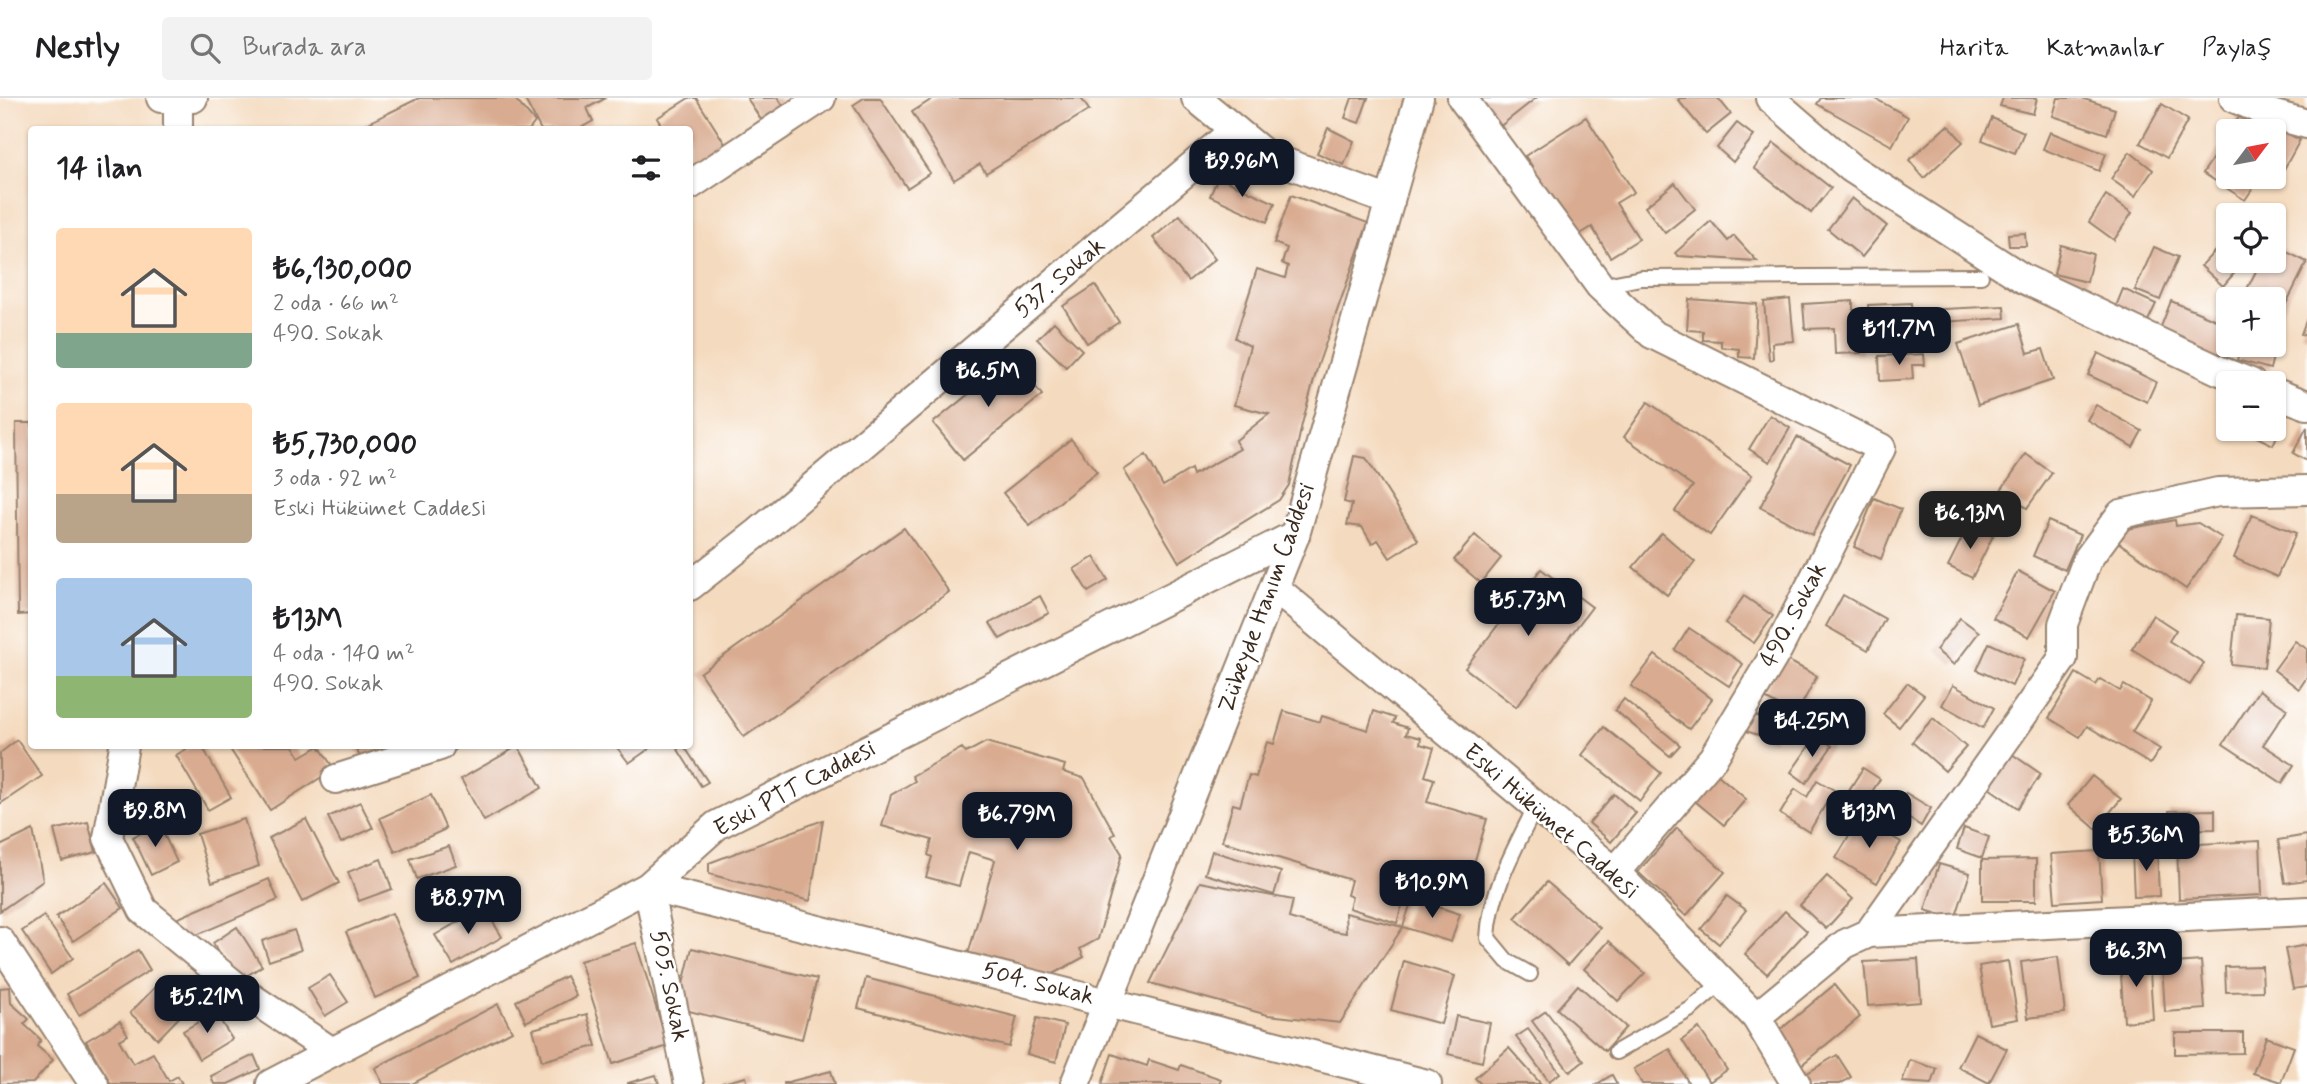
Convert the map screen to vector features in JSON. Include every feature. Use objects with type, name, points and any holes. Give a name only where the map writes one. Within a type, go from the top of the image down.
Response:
[{"type":"street","points":[[177,98],[178,126]]},
{"type":"street","points":[[693,183],[821,98]]},
{"type":"street","points":[[1196,98],[1266,156],[1390,201]]},
{"type":"street","name":"Zübeyde Hanım Caddesi","points":[[1075,1084],[1296,535],[1419,98]]},
{"type":"street","points":[[1462,98],[1600,286]]},
{"type":"street","points":[[1770,98],[1851,168],[2024,279],[2221,371]]},
{"type":"street","points":[[2234,98],[2271,114],[2307,124]]},
{"type":"street","name":"537. Sokak","points":[[693,584],[770,523],[1235,131]]},
{"type":"street","name":"490. Sokak","points":[[1600,286],[1652,334],[1881,448],[1778,649],[1713,758],[1615,872]]},
{"type":"street","points":[[2286,397],[2307,405]]},
{"type":"street","points":[[1869,933],[2063,657],[2063,624],[2087,560],[2121,514],[2218,492],[2307,490]]},
{"type":"street","name":"Eski PTT Caddesi","points":[[271,1084],[648,887],[717,825],[1296,535]]},
{"type":"street","name":"Eski Hükümet Caddesi","points":[[1276,589],[1615,872],[1756,1017],[1796,1084]]},
{"type":"street","points":[[123,749],[108,838],[143,910],[243,992],[332,1052]]},
{"type":"street","points":[[336,779],[431,749]]},
{"type":"street","name":"504. Sokak","points":[[648,887],[1427,1084]]},
{"type":"street","name":"505. Sokak","points":[[648,887],[689,1084]]},
{"type":"street","points":[[1756,1017],[1845,944],[1869,933],[2307,911]]},
{"type":"street","points":[[0,941],[94,1084]]},
{"type":"lane","points":[[1600,286],[1641,278],[1981,276]]},
{"type":"lane","points":[[1530,974],[1507,961],[1488,938],[1489,914],[1507,866],[1536,806]]},
{"type":"lane","points":[[1616,1052],[1691,1009],[1722,982]]},
{"type":"building","points":[[419,98],[514,98],[535,122],[532,126],[362,126]]},
{"type":"building","points":[[524,98],[606,98],[587,108],[593,121],[584,126],[539,126]]},
{"type":"building","points":[[689,98],[696,98],[727,147],[693,169],[693,126],[662,126],[657,118]]},
{"type":"building","points":[[747,98],[778,98],[784,107],[762,121]]},
{"type":"building","points":[[864,98],[880,98],[930,173],[907,188],[853,105]]},
{"type":"building","points":[[934,98],[1081,98],[1089,110],[986,173],[980,164],[954,180],[912,112]]},
{"type":"building","points":[[1352,98],[1368,98],[1359,123],[1345,118]]},
{"type":"building","points":[[1474,98],[1536,98],[1498,128]]},
{"type":"building","points":[[1718,98],[1731,114],[1706,134],[1678,100]]},
{"type":"building","points":[[1821,98],[1874,98],[1908,117],[1892,146],[1817,104]]},
{"type":"building","points":[[2003,98],[2037,98],[2033,114],[2000,106]]},
{"type":"building","points":[[2058,98],[2081,98],[2115,109],[2107,134],[2053,116]]},
{"type":"building","points":[[2162,104],[2188,120],[2167,158],[2140,143]]},
{"type":"building","points":[[1586,117],[1634,192],[1616,203],[1639,239],[1610,257],[1592,227],[1574,238],[1529,167],[1532,166],[1525,156]]},
{"type":"building","points":[[1992,118],[2024,132],[2015,153],[1982,140]]},
{"type":"building","points":[[1737,123],[1754,136],[1733,162],[1717,148]]},
{"type":"building","points":[[1948,125],[1963,142],[1924,178],[1909,160]]},
{"type":"building","points":[[1328,128],[1354,141],[1344,165],[1317,153]]},
{"type":"building","points":[[2050,132],[2106,154],[2099,171],[2043,149]]},
{"type":"building","points":[[2286,133],[2300,140],[2286,165]]},
{"type":"building","points":[[1774,143],[1831,188],[1811,213],[1754,168]]},
{"type":"building","points":[[2130,152],[2153,170],[2135,196],[2111,179]]},
{"type":"building","points":[[2216,153],[2216,181],[2203,173]]},
{"type":"building","points":[[1218,177],[1275,203],[1267,222],[1210,196]]},
{"type":"building","points":[[1675,183],[1695,209],[1665,233],[1645,207]]},
{"type":"building","points":[[2228,189],[2252,189],[2245,200]]},
{"type":"building","points":[[1291,195],[1368,223],[1318,365],[1289,485],[1279,500],[1179,562],[1124,470],[1146,455],[1163,486],[1191,469],[1193,475],[1240,449],[1235,441],[1269,414],[1234,405],[1250,346],[1235,338],[1257,269],[1285,278],[1288,266],[1282,263],[1287,248],[1274,243]]},
{"type":"building","points":[[2106,195],[2132,213],[2114,240],[2089,222]]},
{"type":"building","points":[[1852,198],[1887,226],[1862,257],[1828,229]]},
{"type":"building","points":[[1180,215],[1215,259],[1188,281],[1153,238]]},
{"type":"building","points":[[1711,221],[1728,241],[1734,236],[1757,261],[1678,256],[1675,253]]},
{"type":"building","points":[[2025,233],[2026,246],[2009,246],[2008,234]]},
{"type":"building","points":[[2061,245],[2093,254],[2087,282],[2054,274]]},
{"type":"building","points":[[2154,247],[2178,257],[2160,300],[2135,290]]},
{"type":"building","points":[[2215,251],[2216,273],[2234,273],[2223,286],[2201,266]]},
{"type":"building","points":[[2286,252],[2307,262],[2286,304],[2286,287],[2248,287],[2255,273],[2286,273]]},
{"type":"building","points":[[1095,285],[1119,322],[1087,343],[1063,306]]},
{"type":"building","points":[[2123,289],[2156,304],[2146,325],[2114,311]]},
{"type":"building","points":[[1689,299],[1757,304],[1754,358],[1739,357],[1739,349],[1721,347],[1721,341],[1703,340],[1703,331],[1687,330]]},
{"type":"building","points":[[1790,299],[1794,341],[1772,343],[1773,359],[1769,360],[1764,302]]},
{"type":"building","points":[[1853,301],[1853,310],[1860,310],[1862,353],[1835,354],[1834,328],[1805,329],[1803,304]]},
{"type":"building","points":[[2171,301],[2216,320],[2216,357],[2219,357],[2217,361],[2157,337]]},
{"type":"building","points":[[1911,303],[1913,329],[1869,332],[1868,305]]},
{"type":"building","points":[[2004,306],[2005,318],[1925,323],[1924,310]]},
{"type":"building","points":[[2307,318],[2307,336],[2301,334]]},
{"type":"building","points":[[1054,322],[1082,350],[1066,367],[1037,339]]},
{"type":"building","points":[[2019,324],[2028,353],[2043,349],[2053,380],[1978,405],[1958,344]]},
{"type":"building","points":[[2098,353],[2156,382],[2147,402],[2088,375]]},
{"type":"building","points":[[1924,354],[1925,365],[1912,365],[1913,379],[1880,381],[1879,356]]},
{"type":"building","points":[[2238,357],[2273,357],[2270,369],[2237,360]]},
{"type":"building","points":[[1013,358],[1042,395],[963,460],[933,423]]},
{"type":"building","points":[[1648,402],[1752,475],[1710,535],[1675,511],[1693,486],[1624,437]]},
{"type":"building","points":[[2096,405],[2142,431],[2133,447],[2087,420]]},
{"type":"building","points":[[1770,415],[1790,428],[1770,462],[1749,449]]},
{"type":"building","points":[[16,423],[28,423],[28,614],[18,615]]},
{"type":"building","points":[[2307,427],[2307,461],[2293,453]]},
{"type":"building","points":[[1797,437],[1850,465],[1812,535],[1760,507]]},
{"type":"building","points":[[1071,439],[1097,472],[1030,526],[1003,493]]},
{"type":"building","points":[[2026,454],[2052,473],[2027,508],[2001,490]]},
{"type":"building","points":[[1354,456],[1366,458],[1418,540],[1390,558],[1378,540],[1372,544],[1362,527],[1347,525],[1352,504],[1344,502]]},
{"type":"building","points":[[1874,498],[1901,509],[1881,559],[1854,547]]},
{"type":"building","points":[[2252,515],[2296,533],[2277,577],[2234,558]]},
{"type":"building","points":[[2175,520],[2176,526],[2198,523],[2222,538],[2186,589],[2115,540],[2122,530]]},
{"type":"building","points":[[2048,521],[2080,535],[2065,570],[2033,556]]},
{"type":"building","points":[[1969,524],[1993,536],[1972,578],[1948,566]]},
{"type":"building","points":[[904,528],[949,592],[744,737],[700,673]]},
{"type":"building","points":[[1662,533],[1695,562],[1667,595],[1633,567]]},
{"type":"building","points":[[1475,535],[1501,558],[1481,583],[1454,560]]},
{"type":"building","points":[[1094,557],[1108,580],[1088,592],[1074,569]]},
{"type":"building","points":[[1541,569],[1592,607],[1516,707],[1465,668]]},
{"type":"building","points":[[2018,571],[2055,591],[2029,637],[1993,618]]},
{"type":"building","points":[[1843,595],[1885,619],[1868,650],[1826,626]]},
{"type":"building","points":[[1040,596],[1049,613],[1000,639],[990,623]]},
{"type":"building","points":[[1744,596],[1773,616],[1754,643],[1725,623]]},
{"type":"building","points":[[2153,615],[2176,630],[2169,641],[2204,663],[2190,685],[2132,649]]},
{"type":"building","points":[[2236,615],[2269,618],[2264,668],[2231,664]]},
{"type":"building","points":[[1960,618],[1979,632],[1954,665],[1936,650]]},
{"type":"building","points":[[1689,628],[1743,664],[1729,686],[1675,650]]},
{"type":"building","points":[[2295,641],[2307,649],[2307,677],[2299,689],[2274,670]]},
{"type":"building","points":[[1989,643],[2024,659],[2012,686],[1977,670]]},
{"type":"building","points":[[1655,655],[1712,699],[1689,729],[1631,686]]},
{"type":"building","points":[[1783,658],[1817,676],[1796,715],[1763,697]]},
{"type":"building","points":[[2076,673],[2096,685],[2100,679],[2120,691],[2124,685],[2151,701],[2132,732],[2160,749],[2150,764],[2087,726],[2080,737],[2049,718]]},
{"type":"building","points":[[1907,683],[1924,695],[1899,727],[1883,714]]},
{"type":"building","points":[[1953,685],[1994,708],[1983,728],[1942,705]]},
{"type":"building","points":[[2259,690],[2287,709],[2263,745],[2294,765],[2282,783],[2223,744]]},
{"type":"building","points":[[1624,699],[1680,745],[1670,756],[1615,710]]},
{"type":"building","points":[[1284,711],[1320,722],[1322,716],[1368,730],[1374,711],[1395,718],[1393,723],[1408,728],[1406,734],[1421,738],[1420,744],[1434,748],[1425,776],[1434,779],[1427,802],[1487,819],[1463,901],[1408,885],[1397,923],[1349,908],[1352,897],[1347,895],[1351,880],[1222,841],[1233,804],[1240,806],[1249,775],[1256,777],[1267,742],[1274,744]]},
{"type":"building","points":[[1743,711],[1779,724],[1774,741],[1738,728]]},
{"type":"building","points":[[1933,718],[1966,747],[1945,771],[1912,742]]},
{"type":"building","points":[[1604,727],[1661,773],[1640,801],[1582,755]]},
{"type":"building","points":[[1817,735],[1832,746],[1806,783],[1791,772]]},
{"type":"building","points":[[17,740],[42,776],[0,804],[0,753]]},
{"type":"building","points":[[986,742],[1065,765],[1063,772],[1084,778],[1115,834],[1111,836],[1122,854],[1098,939],[1080,949],[1084,957],[1042,980],[967,958],[995,860],[969,852],[959,886],[926,877],[932,857],[928,855],[932,840],[882,826],[891,795],[915,781],[912,776],[962,748],[966,753]]},
{"type":"building","points":[[187,749],[204,749],[231,797],[208,810],[176,755]]},
{"type":"building","points":[[230,749],[295,749],[300,757],[314,749],[321,749],[334,769],[270,810]]},
{"type":"building","points":[[356,749],[388,749],[363,762]]},
{"type":"building","points":[[513,749],[520,749],[542,788],[484,821],[461,779]]},
{"type":"building","points":[[618,749],[649,749],[629,763]]},
{"type":"building","points":[[678,749],[686,749],[708,782],[701,786]]},
{"type":"building","points":[[2012,754],[2041,774],[2018,808],[1989,788]]},
{"type":"building","points":[[1863,768],[1880,779],[1866,801],[1849,790]]},
{"type":"building","points":[[1717,774],[1746,799],[1724,825],[1695,801]]},
{"type":"building","points":[[2092,776],[2121,799],[2096,829],[2068,805]]},
{"type":"building","points":[[1817,780],[1834,790],[1809,832],[1780,814],[1795,789],[1807,797]]},
{"type":"building","points":[[1906,793],[1931,808],[1921,826],[1896,810]]},
{"type":"building","points":[[1614,794],[1636,813],[1611,842],[1589,823]]},
{"type":"building","points":[[431,795],[446,829],[395,852],[380,818]]},
{"type":"building","points":[[360,802],[373,828],[341,843],[328,817]]},
{"type":"building","points":[[2215,810],[2215,829],[2169,830],[2169,811]]},
{"type":"building","points":[[1860,818],[1901,842],[1877,883],[1836,858]]},
{"type":"building","points":[[244,819],[259,866],[212,882],[197,834]]},
{"type":"building","points":[[306,819],[339,883],[302,902],[269,838]]},
{"type":"building","points":[[823,820],[810,901],[709,874],[709,863]]},
{"type":"building","points":[[88,822],[96,852],[62,861],[54,830]]},
{"type":"building","points":[[159,824],[177,862],[151,875],[133,837]]},
{"type":"building","points":[[1677,828],[1725,872],[1686,916],[1638,872]]},
{"type":"building","points":[[1964,828],[1989,837],[1982,858],[1957,849]]},
{"type":"building","points":[[33,830],[43,881],[0,911],[0,846]]},
{"type":"building","points":[[2307,835],[2307,880],[2285,883],[2278,840]]},
{"type":"building","points":[[2260,841],[2262,895],[2179,899],[2177,845]]},
{"type":"building","points":[[449,846],[456,865],[417,879],[410,859]]},
{"type":"building","points":[[2157,850],[2159,896],[2134,897],[2132,851]]},
{"type":"building","points":[[1212,851],[1281,872],[1274,895],[1205,874]]},
{"type":"building","points":[[2099,851],[2102,899],[2055,902],[2051,854]]},
{"type":"building","points":[[381,859],[392,889],[359,901],[348,872]]},
{"type":"building","points":[[2036,859],[2036,901],[1982,901],[1982,860]]},
{"type":"building","points":[[1939,864],[1970,873],[1955,919],[1925,910]]},
{"type":"building","points":[[1827,876],[1853,899],[1826,929],[1800,905]]},
{"type":"building","points":[[269,879],[278,900],[185,940],[176,919]]},
{"type":"building","points":[[1200,882],[1293,900],[1289,918],[1333,931],[1346,933],[1345,913],[1403,927],[1340,1023],[1268,1015],[1150,983]]},
{"type":"building","points":[[1547,882],[1600,928],[1568,965],[1515,918]]},
{"type":"building","points":[[106,883],[123,908],[73,941],[56,917]]},
{"type":"building","points":[[1727,896],[1746,910],[1719,944],[1701,929]]},
{"type":"building","points":[[1412,899],[1460,914],[1451,942],[1403,927]]},
{"type":"building","points":[[484,907],[502,937],[453,965],[435,935]]},
{"type":"building","points":[[1785,911],[1807,931],[1767,974],[1745,954]]},
{"type":"building","points":[[392,913],[420,978],[375,998],[346,932]]},
{"type":"building","points":[[44,916],[73,958],[51,974],[22,931]]},
{"type":"building","points":[[237,927],[262,966],[237,982],[213,943]]},
{"type":"building","points":[[294,930],[301,950],[269,961],[262,941]]},
{"type":"building","points":[[1609,941],[1645,973],[1618,1001],[1584,969]]},
{"type":"building","points":[[636,943],[668,1046],[613,1064],[580,961]]},
{"type":"building","points":[[2307,945],[2307,987],[2293,989],[2285,949]]},
{"type":"building","points":[[692,948],[817,979],[802,1039],[677,1008]]},
{"type":"building","points":[[138,950],[150,970],[79,1015],[67,994]]},
{"type":"building","points":[[2058,957],[2065,1013],[2028,1018],[2021,962]]},
{"type":"building","points":[[2149,957],[2153,1019],[2124,1022],[2120,959]]},
{"type":"building","points":[[1918,959],[1921,1002],[1868,1006],[1864,962]]},
{"type":"building","points":[[1404,961],[1455,976],[1441,1024],[1391,1010]]},
{"type":"building","points":[[2008,961],[2018,1019],[1989,1024],[1979,966]]},
{"type":"building","points":[[2201,961],[2205,1009],[2165,1012],[2162,964]]},
{"type":"building","points":[[2262,966],[2263,991],[2226,992],[2225,967]]},
{"type":"building","points":[[330,975],[348,1002],[325,1016],[308,988]]},
{"type":"building","points":[[566,976],[576,996],[526,1022],[516,1001]]},
{"type":"building","points":[[866,978],[1017,1017],[1009,1047],[858,1008]]},
{"type":"building","points":[[162,980],[190,1006],[158,1039],[130,1013]]},
{"type":"building","points":[[1578,985],[1626,1027],[1605,1051],[1557,1009]]},
{"type":"building","points":[[1834,985],[1860,1017],[1800,1066],[1774,1035]]},
{"type":"building","points":[[10,987],[11,1003],[29,1019],[24,1024],[41,1040],[37,1046],[53,1060],[33,1083],[0,1084],[0,988]]},
{"type":"building","points":[[498,1004],[512,1031],[412,1084],[383,1084],[375,1068]]},
{"type":"building","points":[[1546,1011],[1584,1061],[1570,1072],[1532,1021]]},
{"type":"building","points":[[215,1012],[232,1039],[199,1059],[183,1031]]},
{"type":"building","points":[[587,1014],[596,1046],[542,1061],[533,1029]]},
{"type":"building","points":[[1456,1016],[1490,1023],[1482,1062],[1448,1054]]},
{"type":"building","points":[[1037,1018],[1065,1025],[1056,1062],[1027,1054]]},
{"type":"building","points":[[120,1021],[128,1035],[119,1040],[133,1064],[153,1053],[169,1081],[178,1076],[182,1084],[111,1084],[86,1041]]},
{"type":"building","points":[[1699,1028],[1727,1070],[1709,1082],[1682,1040]]},
{"type":"building","points":[[1528,1029],[1560,1073],[1549,1081],[1516,1037]]},
{"type":"building","points":[[1975,1033],[2007,1049],[1989,1083],[1958,1067]]},
{"type":"building","points":[[2175,1033],[2243,1033],[2243,1053],[2175,1054]]},
{"type":"building","points":[[2266,1037],[2294,1047],[2281,1082],[2253,1073]]},
{"type":"building","points":[[1509,1048],[1541,1084],[1481,1084],[1475,1078]]},
{"type":"building","points":[[1670,1049],[1689,1084],[1642,1084],[1634,1069]]},
{"type":"building","points":[[1112,1054],[1147,1066],[1149,1060],[1179,1070],[1181,1065],[1221,1079],[1219,1084],[1102,1084]]},
{"type":"building","points":[[254,1055],[260,1069],[228,1084],[214,1084],[211,1076]]},
{"type":"building","points":[[1837,1055],[1851,1077],[1840,1084],[1810,1084],[1804,1075]]},
{"type":"building","points":[[1910,1060],[1937,1069],[1932,1084],[1902,1082]]},
{"type":"building","points":[[831,1071],[835,1084],[784,1084],[784,1083]]},
{"type":"building","points":[[656,1075],[659,1084],[628,1084],[628,1083]]},
{"type":"building","points":[[1612,1075],[1617,1084],[1597,1084]]},
{"type":"building","points":[[746,1077],[748,1084],[722,1084],[722,1083]]}]
